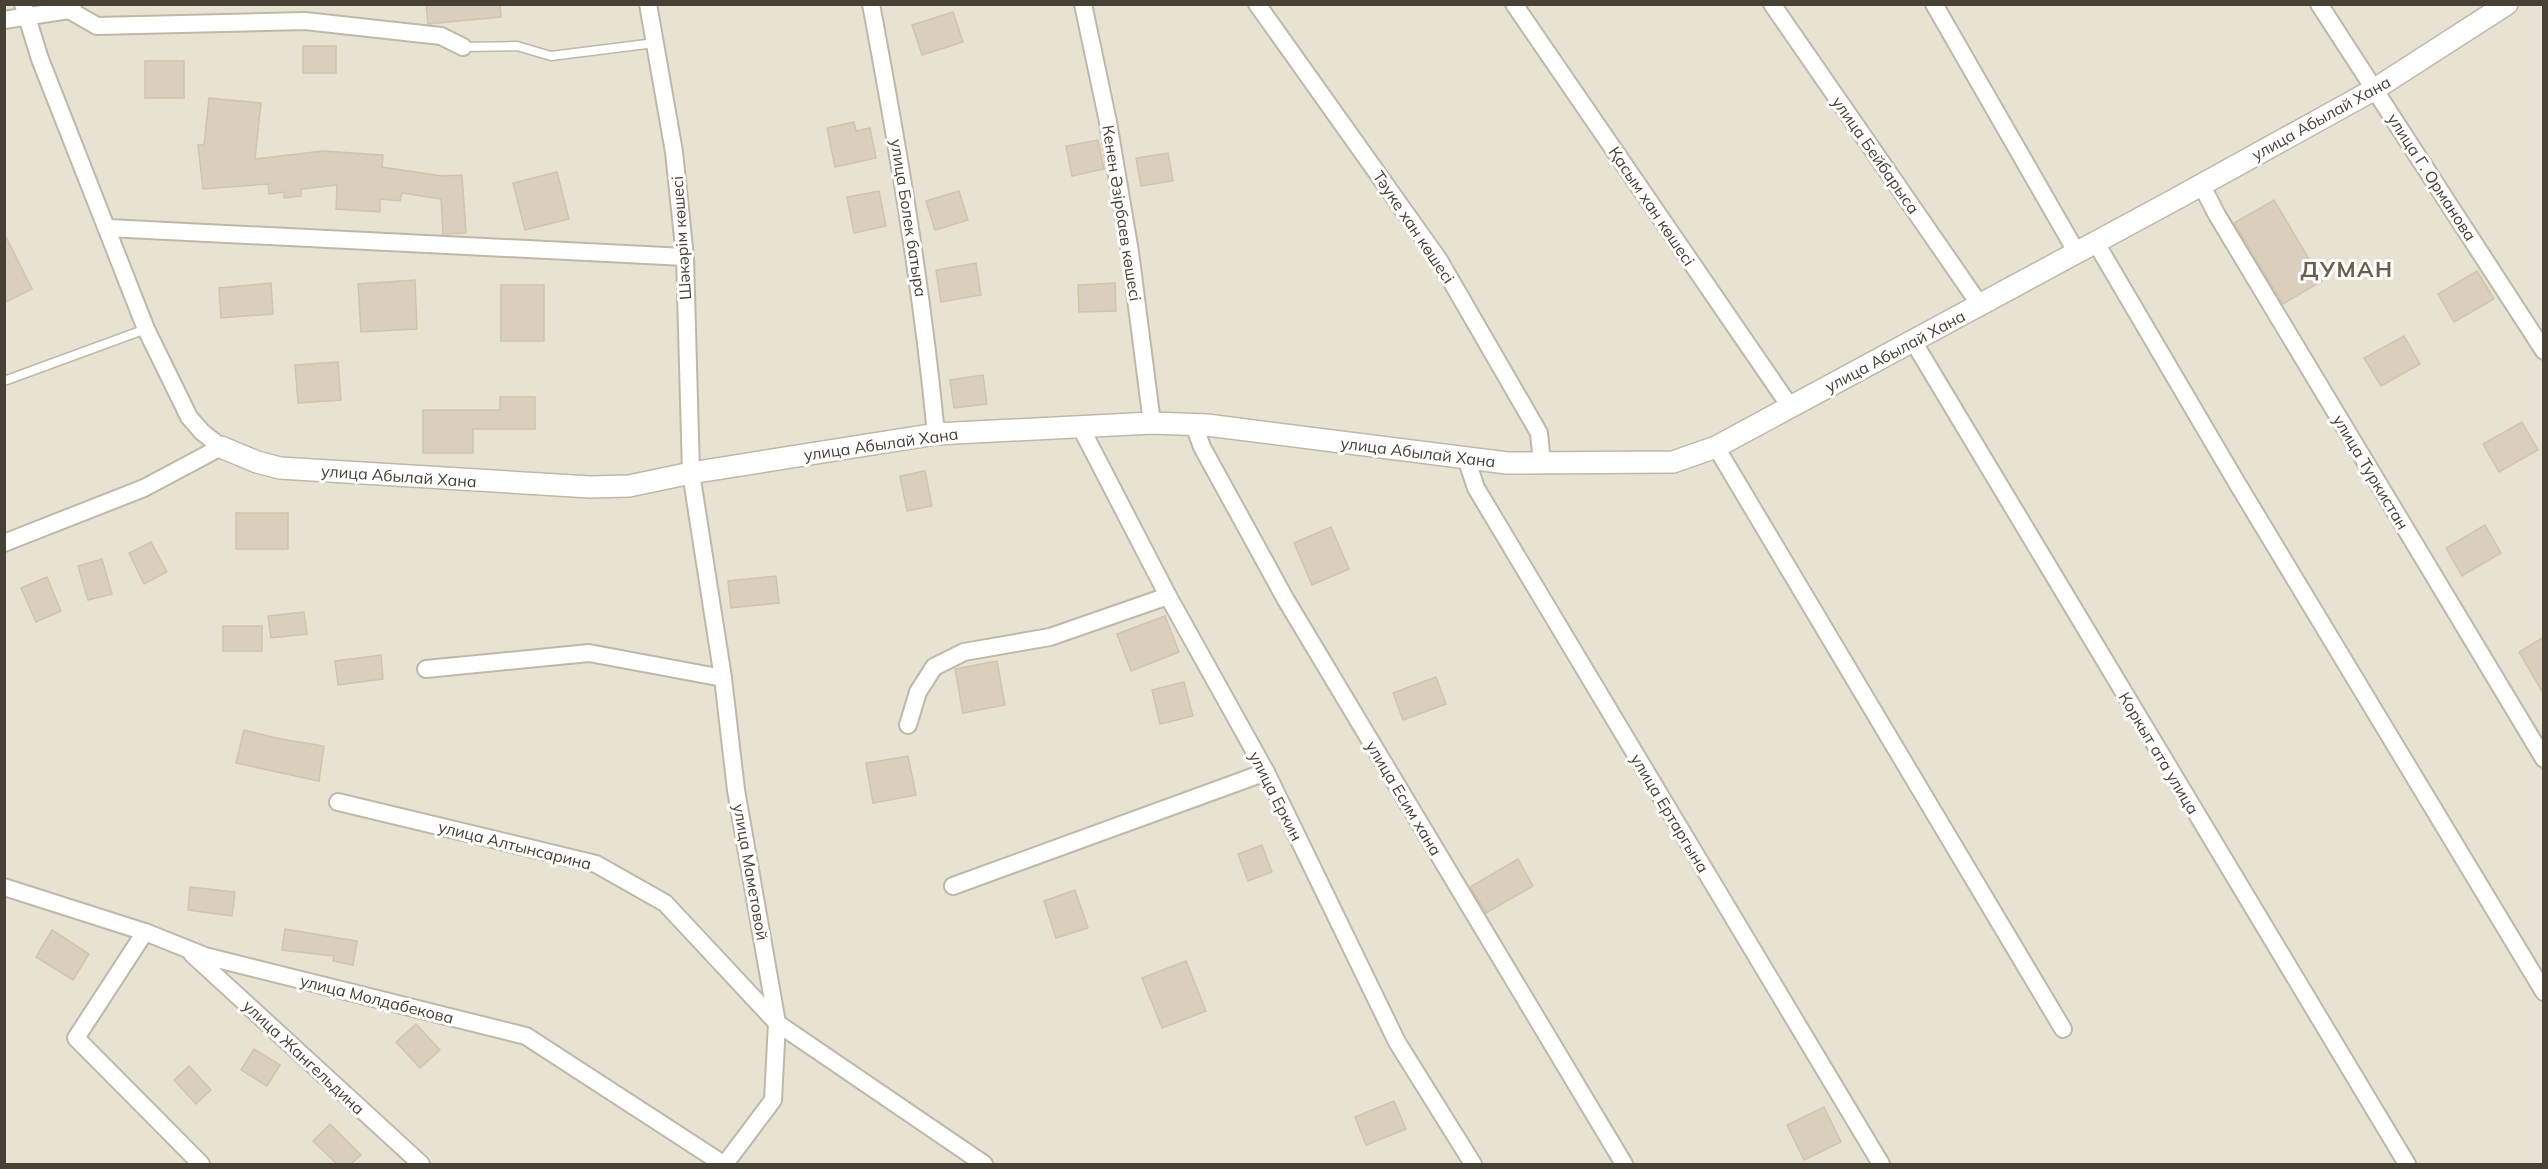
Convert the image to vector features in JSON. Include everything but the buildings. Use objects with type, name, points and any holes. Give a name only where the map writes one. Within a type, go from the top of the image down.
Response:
[{"type":"street","name":"Шәкәрім көшесі","points":[[648,4],[674,152],[685,257],[691,473]]},
{"type":"street","name":"улица Болек батыра","points":[[871,4],[901,162],[926,324],[936,434]]},
{"type":"street","name":"Кенен Әзірбаев көшесі","points":[[1083,4],[1108,122],[1130,252],[1152,423]]},
{"type":"street","name":"Тәуке хан көшесі","points":[[1257,4],[1439,260],[1539,433],[1542,463]]},
{"type":"street","name":"Қасым хан көшесі","points":[[1514,4],[1791,408]]},
{"type":"street","name":"улица Бейбарыса","points":[[1772,4],[1980,305]]},
{"type":"street","points":[[1934,4],[2077,253]]},
{"type":"street","name":"улица Г. Орманова","points":[[2319,4],[2544,351]]},
{"type":"street","name":"улица Абылай Хана","points":[[221,447],[257,462],[280,468],[578,487],[629,486],[691,473],[936,434],[1152,423],[1194,425],[1507,463],[1673,462],[1716,447],[2096,243],[2375,89],[2507,4]]},
{"type":"street","points":[[4,21],[25,11],[71,7],[97,26],[305,21],[441,36],[463,47]]},
{"type":"street","points":[[4,543],[144,488],[221,447],[202,432],[189,417],[146,329],[40,59],[25,11]]},
{"type":"street","name":"улица Туркистан","points":[[2201,184],[2311,373],[2544,759]]},
{"type":"street","points":[[108,228],[685,257]]},
{"type":"street","points":[[2096,243],[2237,483],[2544,992]]},
{"type":"street","name":"Коркыт ата улица","points":[[1913,341],[2407,1164]]},
{"type":"street","name":"улица Есим хана","points":[[1194,425],[1202,447],[1292,610],[1624,1164]]},
{"type":"street","name":"улица Еркин","points":[[1080,426],[1168,596],[1266,772],[1396,1041],[1473,1164]]},
{"type":"street","points":[[1716,447],[2063,1029]]},
{"type":"street","name":"улица Ертаргына","points":[[1466,458],[1476,488],[1881,1164]]},
{"type":"street","name":"улица Маметовой","points":[[691,473],[723,678],[736,790],[777,1023],[773,1100],[724,1164]]},
{"type":"street","points":[[908,725],[918,692],[934,666],[964,652],[1050,637],[1168,596]]},
{"type":"street","points":[[426,669],[589,653],[723,678]]},
{"type":"street","points":[[953,886],[1266,772]]},
{"type":"street","name":"улица Алтынсарина","points":[[338,802],[596,864],[665,903],[777,1023]]},
{"type":"street","name":"улица Молдабекова","points":[[4,887],[145,932],[205,956],[526,1036],[724,1164]]},
{"type":"street","points":[[145,932],[76,1038],[201,1164]]},
{"type":"street","name":"улица Жангельдина","points":[[186,949],[421,1164]]},
{"type":"street","points":[[777,1023],[984,1164]]},
{"type":"lane","points":[[463,47],[517,46],[551,56],[655,43]]},
{"type":"lane","points":[[4,381],[146,329]]},
{"type":"shaded area","name":"ДУМАН","points":[[5,5],[2543,5],[2543,1164],[5,1164]]},
{"type":"district","name":"ДУМАН","points":[[2347,269]]}]
